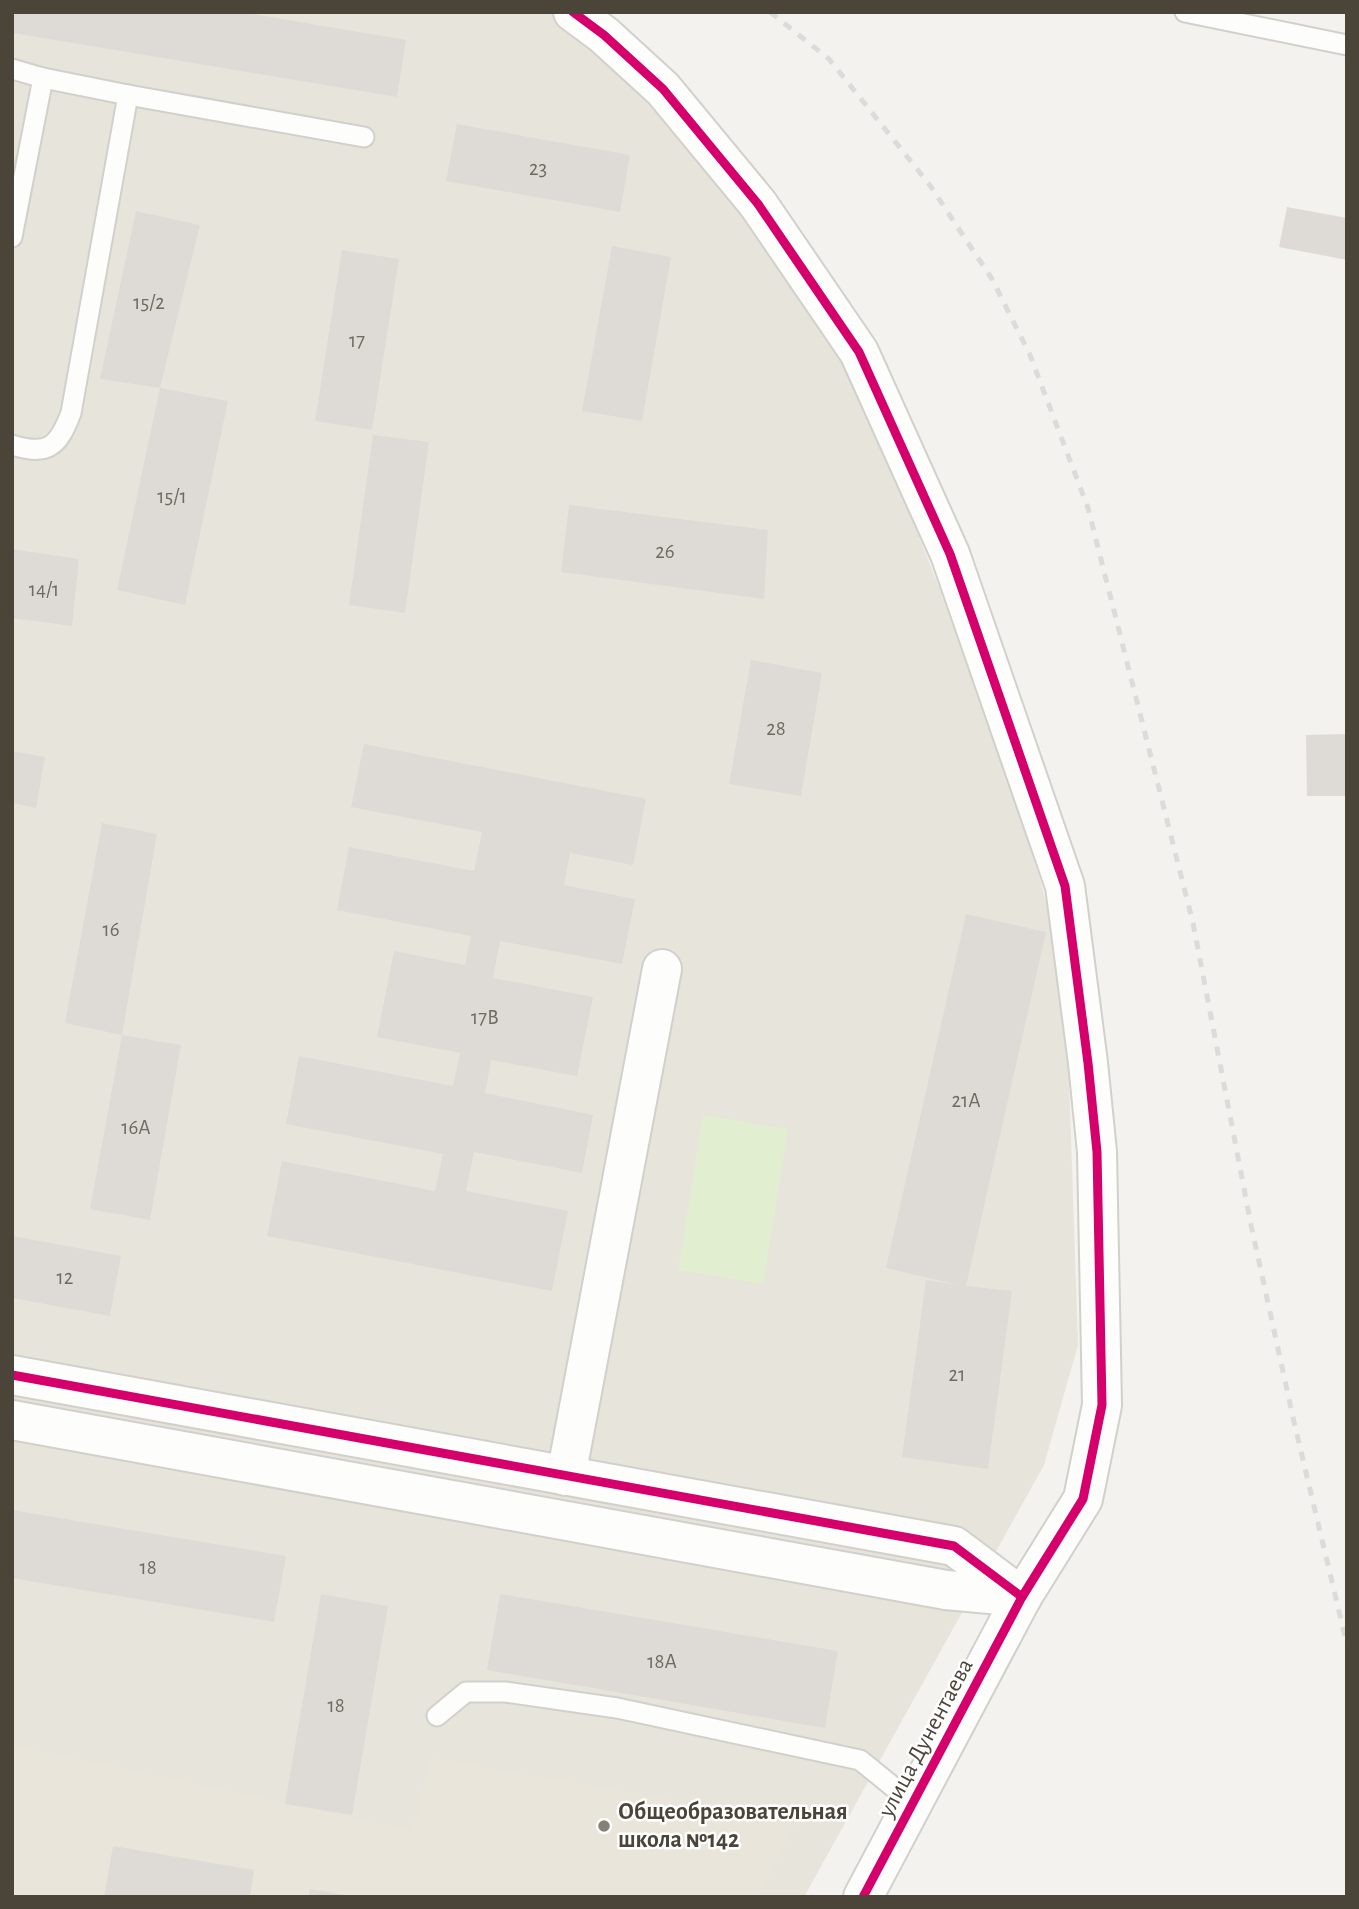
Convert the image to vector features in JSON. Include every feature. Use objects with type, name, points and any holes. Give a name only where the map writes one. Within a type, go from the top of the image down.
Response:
[{"type":"street","name":"улица Дунентаева","points":[[584,15],[663,89],[758,204],[859,352],[950,554],[1065,886],[1097,1152],[1102,1405],[1083,1499],[1022,1597],[863,1897]]},
{"type":"street","points":[[566,1476],[662,970]]},
{"type":"street","points":[[12,1375],[954,1546],[1022,1597]]},
{"type":"street","points":[[12,1420],[946,1590],[1022,1597]]},
{"type":"lane","points":[[1185,12],[1347,45]]},
{"type":"lane","points":[[12,69],[128,95],[364,137]]},
{"type":"lane","points":[[12,237],[43,78]]},
{"type":"lane","points":[[12,445],[33,452],[49,447],[63,434],[71,413],[128,95]]},
{"type":"lane","points":[[437,1716],[466,1692],[505,1692],[617,1708],[860,1760],[913,1802]]},
{"type":"shaded area","points":[[12,12],[556,12],[660,104],[749,212],[849,360],[975,678],[1041,882],[1066,987],[1078,1345],[1044,1465],[804,1897],[12,1897]]},
{"type":"shaded area","name":"Общеобразовательная школа №142","points":[[12,1745],[413,1831],[430,1758],[796,1821],[758,1897],[12,1897]]},
{"type":"green space","points":[[703,1115],[788,1129],[763,1284],[678,1270]]},
{"type":"building","points":[[13,12],[241,12],[406,40],[397,97],[12,33]]},
{"type":"building","points":[[457,124],[630,155],[620,212],[446,181]]},
{"type":"building","points":[[1287,207],[1347,218],[1347,260],[1279,247]]},
{"type":"building","points":[[136,211],[200,225],[160,388],[100,379]]},
{"type":"building","points":[[612,246],[671,257],[642,421],[582,411]]},
{"type":"building","points":[[342,250],[399,259],[372,430],[315,421]]},
{"type":"building","points":[[160,388],[228,401],[185,605],[117,590]]},
{"type":"building","points":[[373,435],[429,442],[405,613],[349,605]]},
{"type":"building","points":[[569,505],[768,530],[764,599],[561,572]]},
{"type":"building","points":[[12,549],[79,559],[72,626],[12,618]]},
{"type":"building","points":[[751,660],[822,673],[801,796],[729,784]]},
{"type":"building","points":[[1347,734],[1347,796],[1307,796],[1306,735]]},
{"type":"building","points":[[364,744],[646,799],[633,865],[570,853],[564,885],[635,899],[622,964],[500,941],[493,978],[593,997],[577,1076],[491,1060],[485,1093],[593,1115],[582,1173],[474,1152],[466,1191],[568,1211],[552,1291],[267,1236],[282,1161],[435,1191],[443,1154],[286,1124],[299,1056],[453,1086],[460,1053],[377,1037],[394,951],[465,965],[471,936],[337,910],[349,847],[474,871],[482,832],[351,807]]},
{"type":"building","points":[[12,751],[45,757],[36,808],[12,803]]},
{"type":"building","points":[[102,823],[157,834],[122,1035],[65,1023]]},
{"type":"building","points":[[966,914],[1046,932],[966,1286],[1012,1291],[988,1469],[902,1457],[926,1280],[959,1285],[886,1268]]},
{"type":"building","points":[[122,1035],[181,1045],[150,1220],[90,1209]]},
{"type":"building","points":[[12,1236],[121,1256],[110,1316],[12,1298]]},
{"type":"building","points":[[12,1510],[286,1556],[274,1622],[12,1578]]},
{"type":"building","points":[[321,1594],[388,1606],[352,1815],[285,1804]]},
{"type":"building","points":[[500,1594],[838,1651],[825,1728],[487,1670]]},
{"type":"building","points":[[113,1846],[254,1870],[250,1897],[104,1897]]},
{"type":"building","points":[[310,1889],[345,1895],[345,1897],[308,1897]]},
{"type":"railway","points":[[770,12],[829,59],[929,184],[992,279],[1030,355],[1088,508],[1193,923],[1251,1225],[1347,1645]]},
{"type":"cycle path","points":[[573,12],[604,35],[663,89],[758,204],[859,352],[950,554],[1065,886],[1097,1152],[1102,1405],[1083,1499],[1022,1597],[863,1897]]},
{"type":"cycle path","points":[[12,1375],[954,1546],[1022,1597]]},
{"type":"place","name":"Общеобразовательная школа №142","points":[[604,1826]]}]
